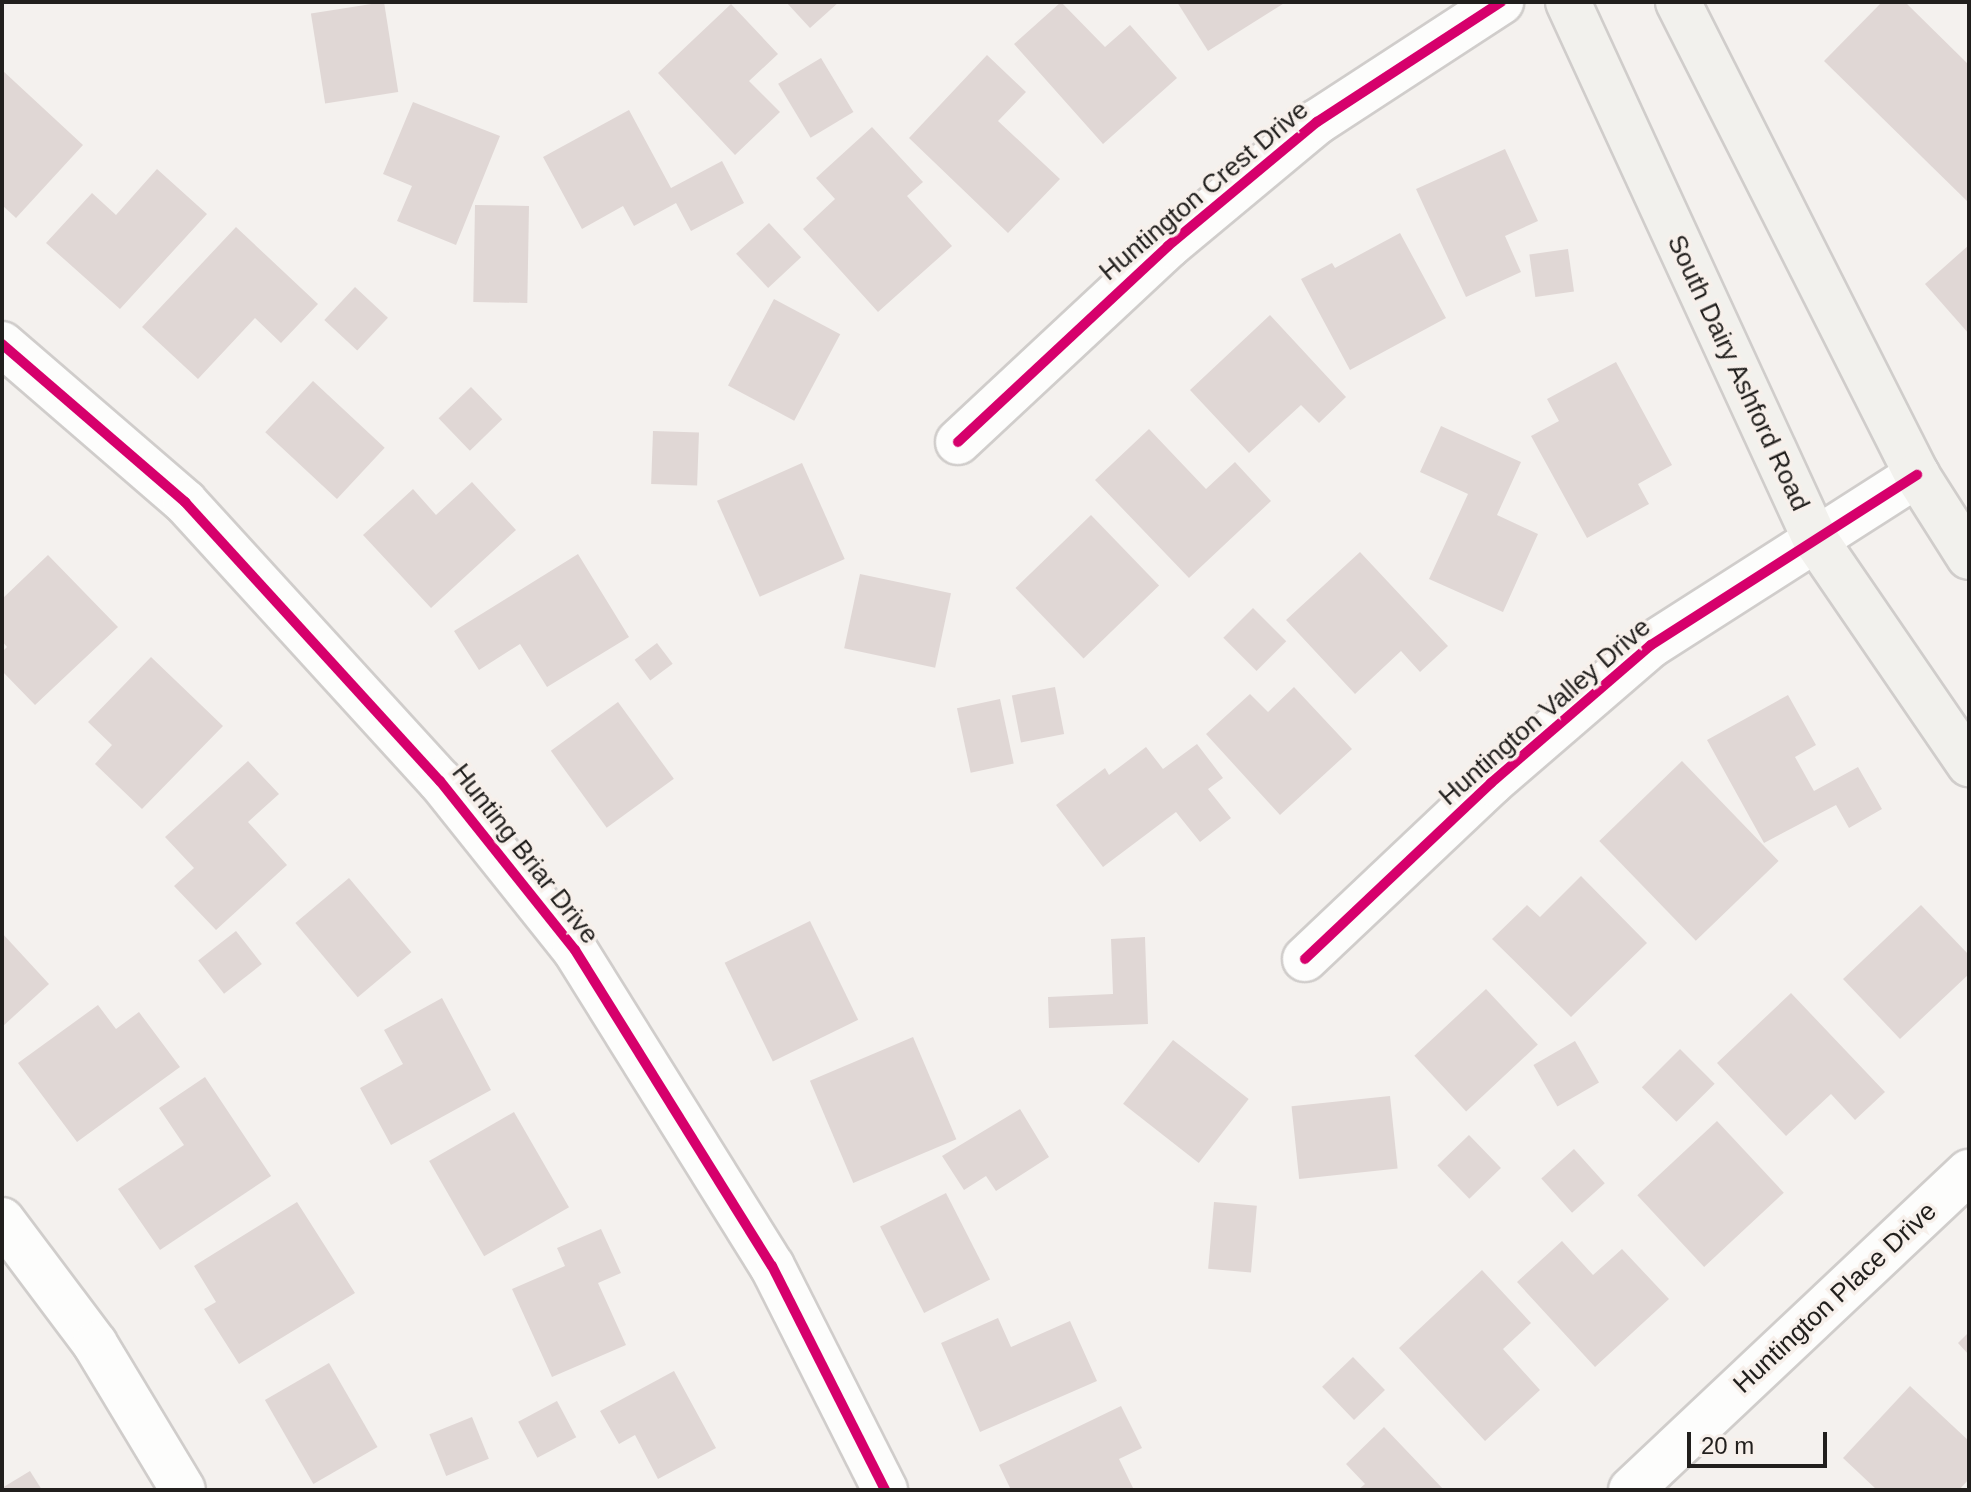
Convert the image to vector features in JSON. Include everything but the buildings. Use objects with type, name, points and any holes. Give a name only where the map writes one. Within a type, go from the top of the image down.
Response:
[{"type":"main road","name":"South Dairy Ashford Road","points":[[1568,2],[1815,539],[1969,764]]},
{"type":"main road","points":[[1678,2],[1917,475],[1969,557]]},
{"type":"street","name":"Huntington Crest Drive","points":[[958,442],[1168,246],[1317,122],[1501,2]]},
{"type":"street","name":"Hunting Briar Drive","points":[[2,344],[185,502],[440,781],[575,950],[772,1266],[885,1490]]},
{"type":"street","name":"Huntington Valley Drive","points":[[1305,959],[1491,783],[1651,645],[1917,475]]},
{"type":"street","name":"Huntington Place Drive","points":[[1631,1490],[1969,1172]]},
{"type":"street","points":[[2,1220],[95,1344],[183,1490]]},
{"type":"cycle path","points":[[958,442],[1168,246],[1317,122],[1501,2]]},
{"type":"cycle path","points":[[2,344],[185,502],[440,781],[575,950],[772,1266],[885,1490]]},
{"type":"cycle path","points":[[1305,959],[1491,783],[1651,645],[1917,475]]}]
